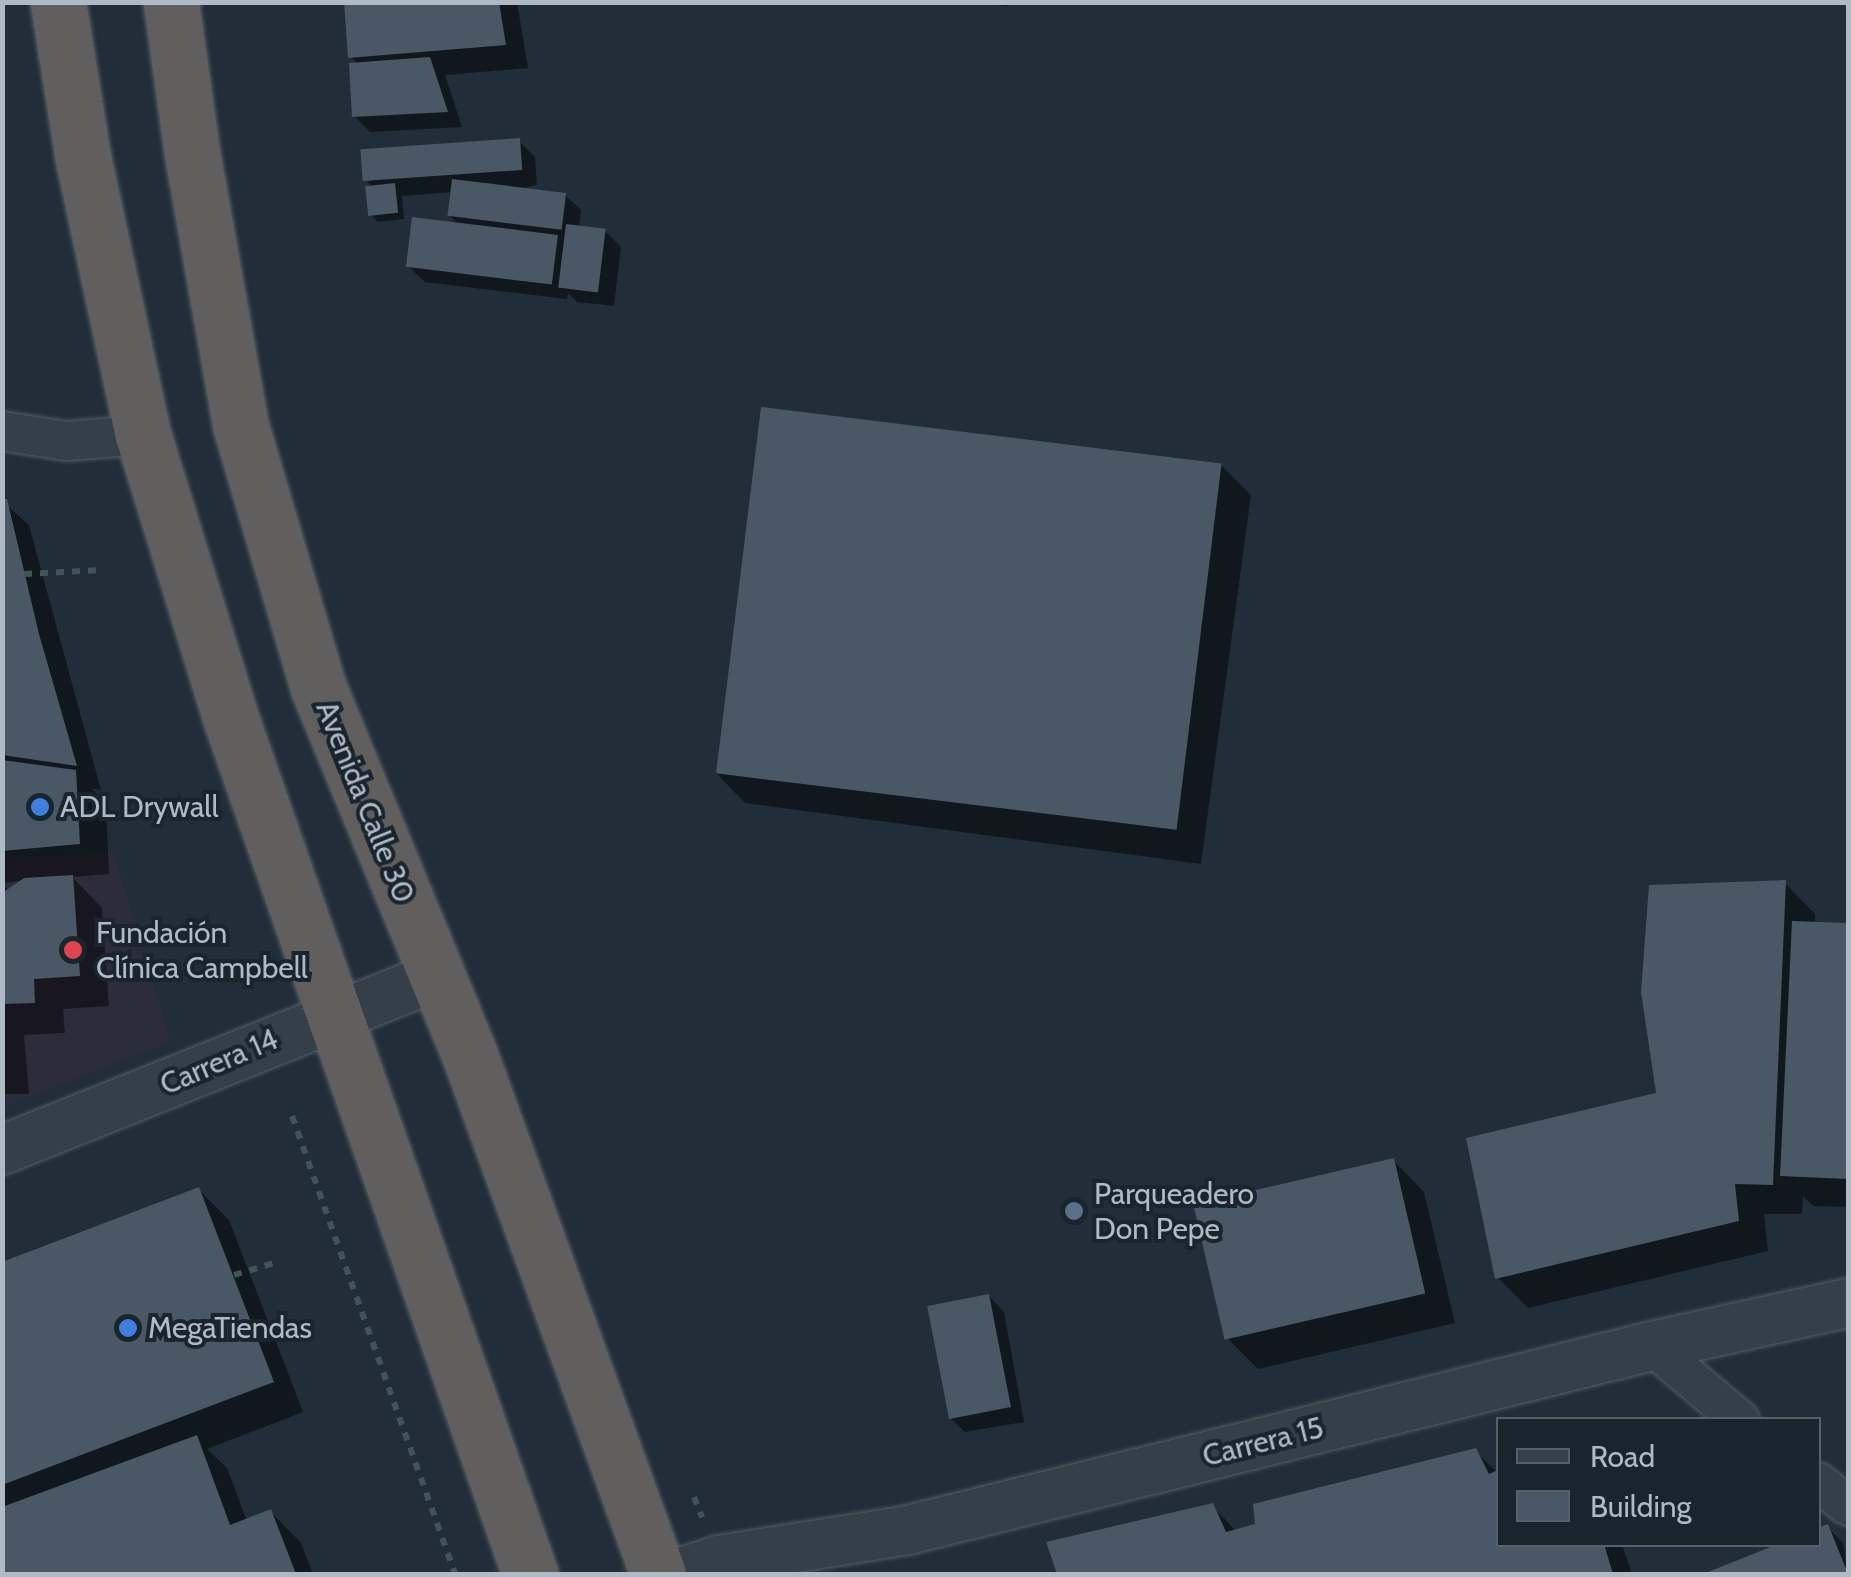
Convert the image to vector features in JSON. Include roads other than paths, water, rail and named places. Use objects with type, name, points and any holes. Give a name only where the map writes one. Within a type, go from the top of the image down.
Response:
[{"type":"highway","points":[[58,2],[83,158],[143,434],[232,722],[530,1574]]},
{"type":"highway","name":"Avenida Calle 30","points":[[171,2],[192,153],[241,427],[318,687],[544,1252],[600,1424],[658,1574]]},
{"type":"street","points":[[2,431],[66,442],[143,434]]},
{"type":"street","name":"Carrera 14","points":[[2,1150],[436,976]]},
{"type":"street","name":"Carrera 15","points":[[676,1574],[718,1560],[908,1530],[1652,1346],[1848,1303]]},
{"type":"street","points":[[1652,1346],[1736,1417]]},
{"type":"street","points":[[1821,1484],[1848,1506]]},
{"type":"place","name":"ADL Drywall","points":[[40,807]]},
{"type":"place","name":"Fundación Clínica Campbell","points":[[73,950]]},
{"type":"place","name":"Parqueadero Don Pepe","points":[[1074,1211]]},
{"type":"place","name":"MegaTiendas","points":[[128,1328]]}]
